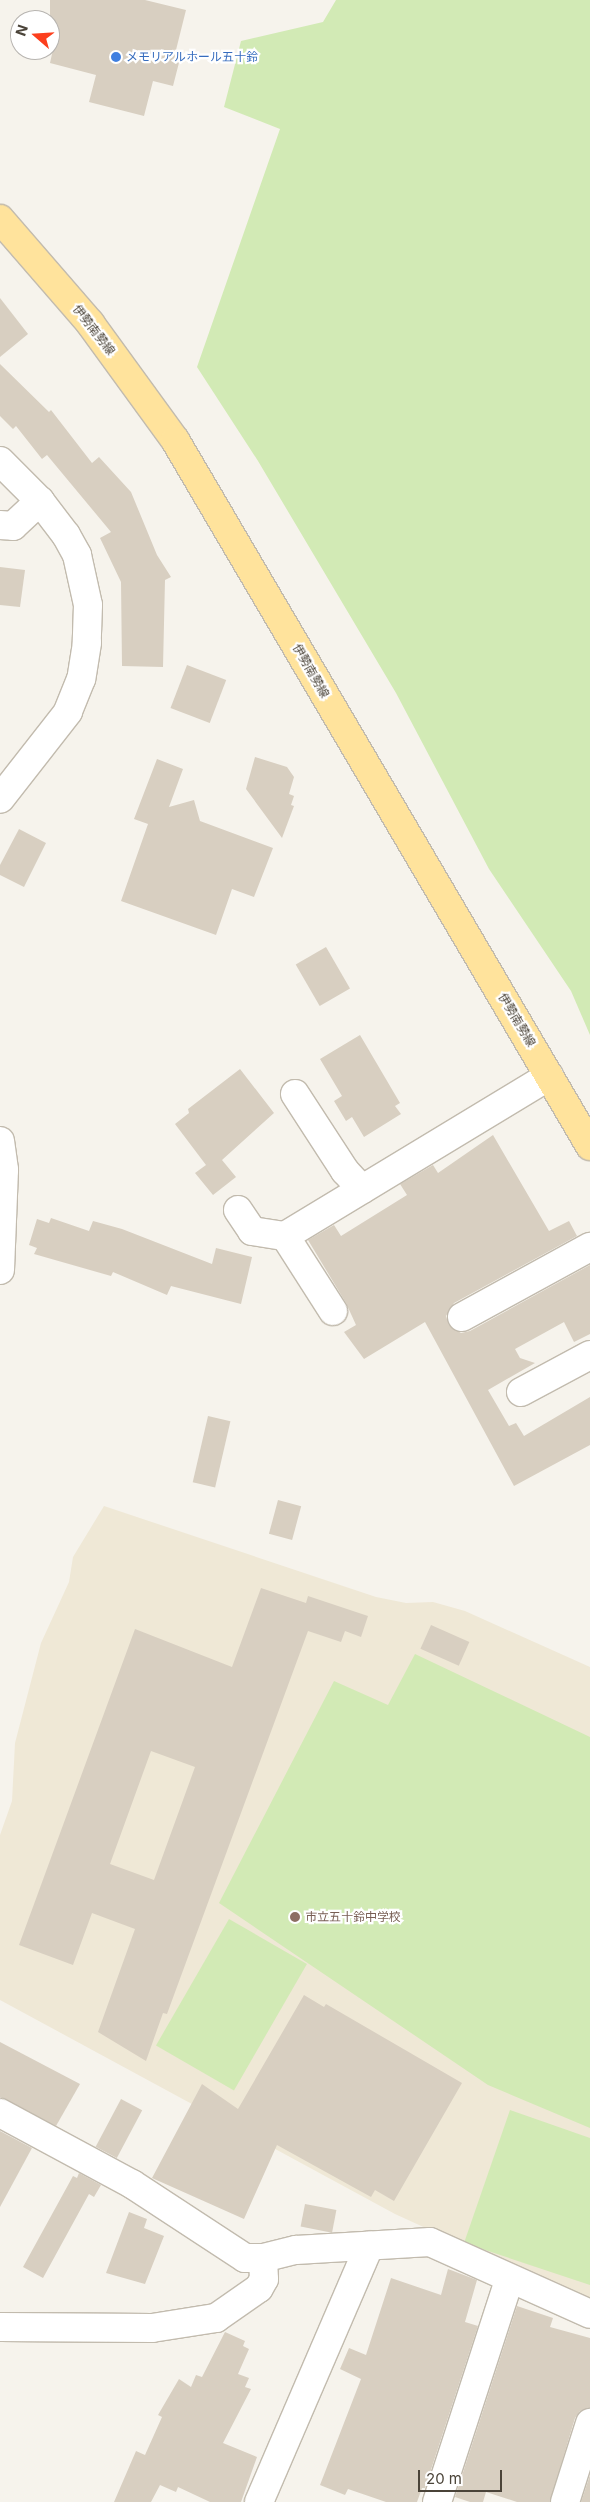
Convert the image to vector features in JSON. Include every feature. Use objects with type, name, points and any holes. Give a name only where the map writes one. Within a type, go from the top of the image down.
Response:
[{"type":"main road","name":"伊勢南勢線","points":[[0,219],[90,323],[175,440],[590,1146]]},
{"type":"street","points":[[0,461],[56,520],[77,555],[88,605],[87,643],[80,679],[68,712],[0,799]]},
{"type":"street","points":[[0,525],[13,526],[40,501]]},
{"type":"street","points":[[238,1210],[252,1231],[285,1236],[550,1076]]},
{"type":"street","points":[[295,1094],[345,1172],[362,1189]]},
{"type":"street","points":[[0,1140],[4,1170],[0,1270]]},
{"type":"street","points":[[285,1236],[333,1311]]},
{"type":"street","points":[[462,1318],[590,1247]]},
{"type":"street","points":[[520,1392],[590,1355]]},
{"type":"street","points":[[0,2114],[132,2184],[233,2253],[245,2258],[264,2258],[296,2250],[430,2242],[509,2280],[590,2314]]},
{"type":"street","points":[[258,2502],[369,2246]]},
{"type":"street","points":[[0,2327],[152,2328],[216,2318],[258,2288],[264,2279],[264,2258]]},
{"type":"street","points":[[437,2502],[509,2280]]},
{"type":"street","points":[[566,2502],[590,2423]]},
{"type":"shaded area","name":"市立五十鈴中学校","points":[[104,1506],[376,1597],[406,1603],[433,1602],[465,1611],[590,1667],[590,2303],[395,2214],[0,2000],[0,1835],[12,1801],[15,1743],[41,1643],[69,1582],[73,1557]]},
{"type":"green space","points":[[336,0],[590,0],[590,1035],[571,991],[489,869],[396,693],[258,461],[197,367],[280,129],[224,107],[241,41],[323,22]]},
{"type":"green space","points":[[415,1654],[590,1737],[590,2128],[488,2085],[219,1903],[334,1681],[388,1705]]},
{"type":"green space","points":[[229,1919],[307,1964],[234,2090],[156,2045]]},
{"type":"green space","points":[[510,2110],[590,2138],[590,2285],[464,2243]]},
{"type":"building","name":"メモリアルホール五十鈴","points":[[50,0],[145,0],[186,10],[176,50],[182,51],[173,86],[153,81],[144,116],[89,102],[96,75],[50,63],[51,60],[60,60],[60,10],[50,10]]},
{"type":"building","points":[[0,298],[28,334],[0,357]]},
{"type":"building","points":[[0,364],[49,412],[51,410],[92,463],[99,457],[131,492],[157,555],[171,577],[165,580],[163,667],[122,666],[121,582],[100,538],[111,532],[47,455],[42,459],[16,426],[13,429],[0,416]]},
{"type":"building","points":[[0,567],[25,570],[20,607],[0,605]]},
{"type":"building","points":[[187,665],[226,680],[210,723],[171,708]]},
{"type":"building","points":[[255,757],[287,767],[294,777],[289,794],[294,796],[291,805],[294,806],[282,838],[246,789]]},
{"type":"building","points":[[157,759],[183,769],[169,807],[194,800],[200,821],[273,848],[254,897],[232,889],[216,935],[121,901],[148,824],[134,819]]},
{"type":"building","points":[[19,829],[46,843],[24,887],[0,875],[0,865]]},
{"type":"building","points":[[326,947],[350,989],[320,1006],[296,964]]},
{"type":"building","points":[[360,1035],[400,1103],[395,1106],[401,1114],[364,1137],[352,1117],[346,1121],[334,1101],[342,1096],[320,1059]]},
{"type":"building","points":[[240,1069],[274,1113],[222,1160],[236,1177],[213,1195],[195,1173],[206,1165],[175,1124],[189,1113],[188,1109]]},
{"type":"building","points":[[493,1135],[549,1231],[569,1221],[577,1236],[454,1303],[446,1316],[449,1325],[461,1333],[470,1331],[590,1265],[590,1334],[574,1342],[564,1322],[515,1349],[520,1358],[535,1363],[488,1390],[509,1426],[516,1423],[524,1436],[590,1397],[590,1445],[514,1486],[425,1322],[364,1359],[344,1332],[356,1325],[346,1303],[308,1240],[334,1225],[341,1236],[407,1195],[400,1184],[433,1165],[438,1173]]},
{"type":"building","points":[[51,1218],[89,1231],[93,1221],[122,1229],[212,1264],[216,1248],[252,1257],[241,1304],[171,1286],[167,1295],[113,1272],[111,1276],[34,1254],[37,1248],[29,1245],[37,1219],[49,1223]]},
{"type":"building","points":[[208,1416],[230,1421],[215,1487],[193,1482]]},
{"type":"building","points":[[278,1500],[301,1506],[292,1540],[269,1534]]},
{"type":"building","points":[[261,1588],[306,1603],[308,1596],[368,1616],[361,1637],[345,1631],[341,1642],[308,1631],[167,2014],[163,2013],[146,2061],[98,2032],[135,1929],[92,1913],[73,1965],[19,1945],[135,1629],[232,1667]],"holes":[[[151,1751],[195,1767],[154,1880],[110,1864]]]},
{"type":"building","points":[[431,1625],[469,1642],[459,1666],[420,1649]]},
{"type":"building","points":[[304,1995],[324,2007],[326,2004],[462,2083],[394,2201],[375,2190],[371,2197],[277,2145],[244,2219],[152,2178],[202,2084],[238,2109]]},
{"type":"building","points":[[0,2042],[80,2084],[56,2126],[0,2097]]},
{"type":"building","points":[[121,2099],[142,2110],[117,2158],[96,2147]]},
{"type":"building","points":[[0,2131],[32,2148],[0,2207]]},
{"type":"building","points":[[79,2173],[101,2185],[94,2197],[89,2194],[43,2278],[23,2267],[73,2176],[77,2178]]},
{"type":"building","points":[[305,2204],[336,2210],[332,2233],[301,2227]]},
{"type":"building","points":[[129,2212],[147,2219],[144,2228],[164,2236],[145,2284],[106,2273]]},
{"type":"building","points":[[448,2269],[477,2280],[465,2322],[478,2326],[425,2488],[422,2488],[417,2502],[386,2502],[348,2489],[345,2495],[320,2485],[361,2379],[340,2369],[349,2348],[366,2355],[391,2278],[441,2295]]},
{"type":"building","points":[[517,2306],[553,2318],[550,2327],[590,2338],[590,2408],[580,2411],[575,2418],[550,2502],[517,2502],[486,2492],[483,2502],[470,2502],[455,2497]]},
{"type":"building","points":[[225,2332],[245,2341],[243,2346],[249,2349],[238,2374],[249,2378],[245,2387],[251,2389],[223,2443],[257,2457],[241,2502],[210,2502],[178,2487],[176,2492],[160,2485],[151,2502],[114,2502],[136,2451],[145,2455],[162,2417],[158,2415],[179,2379],[191,2387],[196,2375],[202,2377]]},
{"type":"building","points":[[590,2475],[590,2502],[581,2502]]},
{"type":"place","name":"メモリアルホール五十鈴","points":[[116,57]]},
{"type":"place","name":"市立五十鈴中学校","points":[[295,1917]]}]
